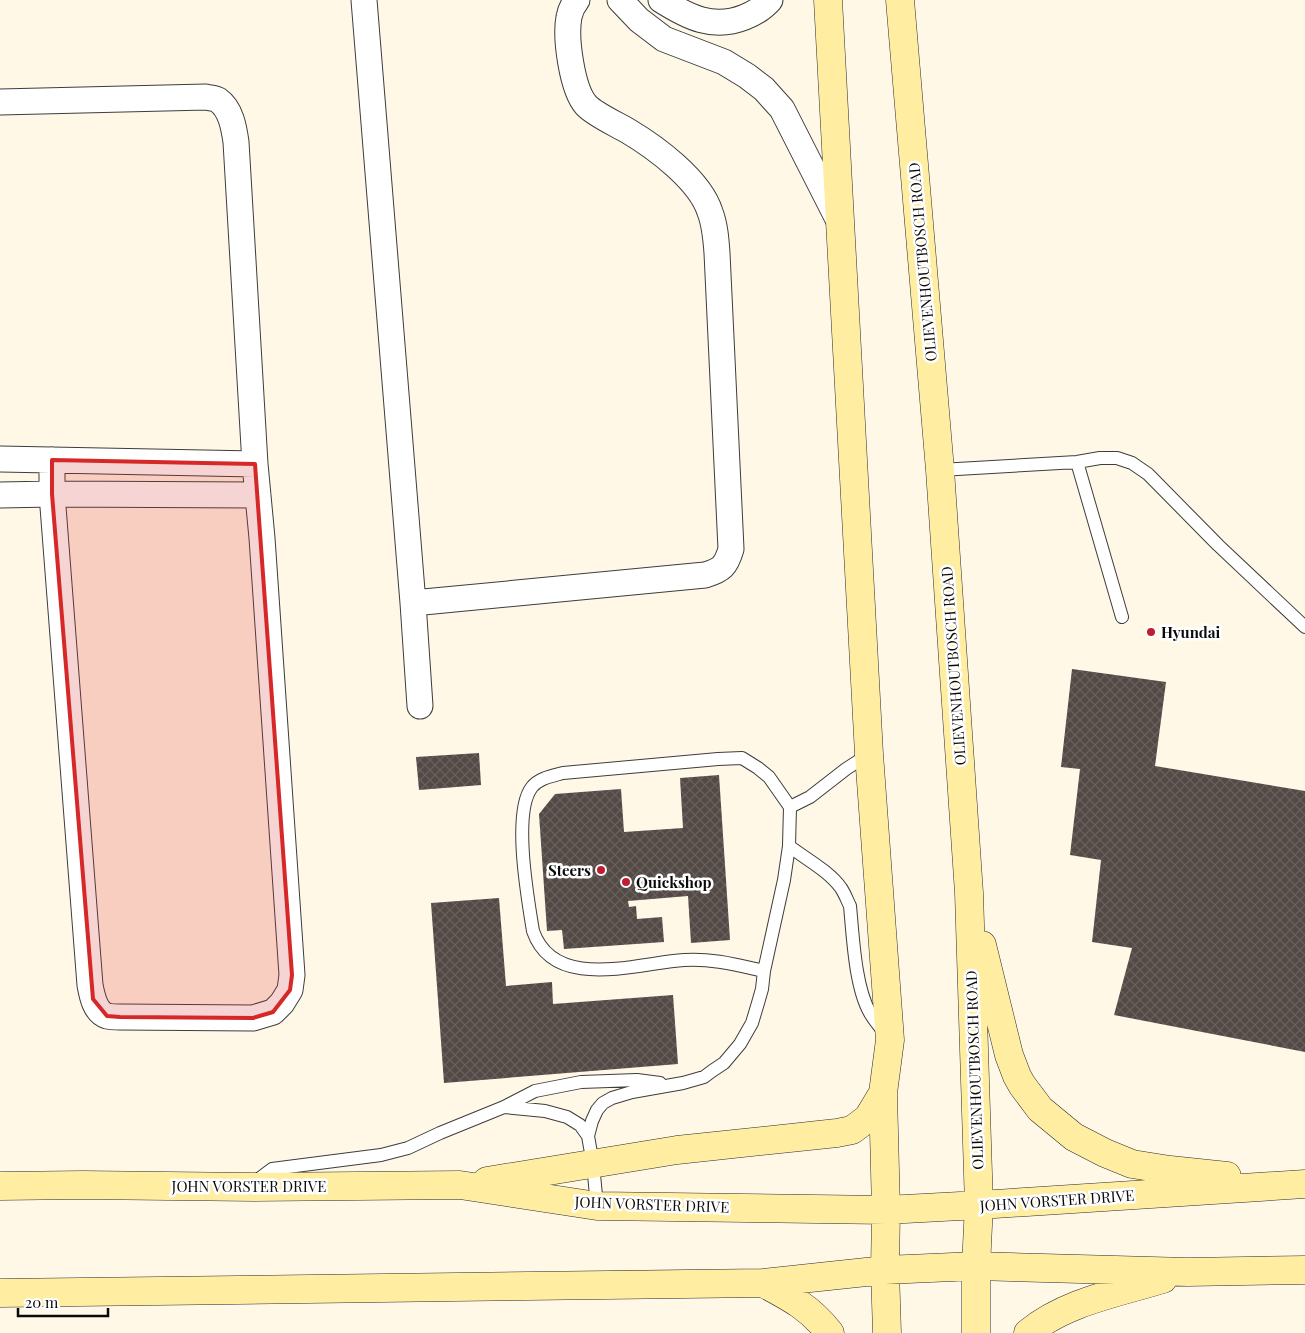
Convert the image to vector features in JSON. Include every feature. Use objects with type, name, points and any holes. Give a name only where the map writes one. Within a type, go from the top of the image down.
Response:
[{"type":"main road","points":[[828,0],[869,754],[890,1040],[883,1093],[887,1333]]},
{"type":"main road","name":"OLIEVENHOUTBOSCH ROAD","points":[[900,0],[940,470],[969,893],[979,1205],[976,1266],[976,1333]]},
{"type":"main road","points":[[969,893],[1009,1055],[1016,1076],[1040,1109],[1074,1136],[1105,1153],[1132,1164],[1170,1170],[1305,1184]]},
{"type":"main road","points":[[460,1185],[677,1150],[852,1130],[868,1118],[883,1093]]},
{"type":"main road","name":"JOHN VORSTER DRIVE","points":[[0,1186],[254,1187],[460,1185],[597,1206],[886,1210],[1305,1184]]},
{"type":"main road","points":[[0,1293],[763,1283],[885,1270],[976,1266],[1188,1272],[1305,1270]]},
{"type":"main road","points":[[1028,1333],[1037,1325],[1069,1308],[1188,1272]]},
{"type":"main road","points":[[763,1283],[796,1301],[809,1311],[830,1333]]},
{"type":"street","points":[[364,0],[420,706]]},
{"type":"street","points":[[413,603],[705,575],[722,568],[727,561],[730,549],[717,253],[710,211],[701,194],[668,159],[647,142],[590,109],[580,97],[573,76],[568,32],[569,15],[577,0]]},
{"type":"street","points":[[620,0],[639,20],[664,39],[724,62],[764,89],[782,110],[839,221]]},
{"type":"street","points":[[661,0],[682,13],[714,23],[737,20],[753,14],[770,0]]},
{"type":"street","points":[[0,102],[206,97],[218,100],[227,110],[232,121],[236,142],[255,464],[292,975],[290,990],[282,1003],[273,1012],[253,1018],[120,1017],[107,1016],[98,1009],[93,999],[90,985],[52,494],[52,460]]},
{"type":"street","points":[[0,459],[255,464]]},
{"type":"street","points":[[0,496],[52,494],[258,494]]},
{"type":"lane","points":[[940,470],[1077,462],[1100,458],[1118,458],[1132,463],[1148,474],[1218,545],[1305,627]]},
{"type":"lane","points":[[1077,462],[1122,616]]},
{"type":"lane","points":[[790,807],[810,797],[833,778],[869,754]]},
{"type":"lane","points":[[597,1206],[588,1136],[594,1114],[603,1103],[626,1094],[704,1077],[724,1062],[740,1044],[752,1023],[762,989],[764,970],[784,880],[789,846],[790,807],[769,777],[742,758],[563,773],[539,780],[531,788],[526,799],[523,814],[523,861],[533,931],[537,942],[556,962],[568,966],[611,970],[684,960],[706,960],[764,970]]},
{"type":"lane","points":[[789,846],[832,878],[846,896],[850,906],[859,982],[865,1002],[870,1013],[890,1040]]},
{"type":"lane","points":[[254,1187],[260,1178],[272,1169],[381,1155],[408,1148],[504,1107],[535,1091],[581,1082],[637,1080],[670,1084]]},
{"type":"lane","points":[[504,1107],[545,1111],[567,1117],[580,1125],[588,1136]]},
{"type":"highlighted area","points":[[52,460],[255,464],[292,975],[290,990],[273,1012],[253,1018],[120,1017],[107,1016],[93,999],[52,494]]},
{"type":"building","points":[[1072,669],[1166,682],[1155,766],[1305,791],[1305,1052],[1114,1015],[1132,948],[1092,942],[1101,860],[1070,855],[1080,769],[1061,767]]},
{"type":"building","points":[[479,753],[481,785],[419,790],[416,757]]},
{"type":"building","points":[[719,775],[730,940],[691,943],[688,896],[628,901],[629,907],[636,906],[637,919],[662,917],[664,942],[564,949],[562,930],[547,931],[539,814],[555,794],[621,789],[624,832],[683,828],[680,778]]},
{"type":"building","points":[[499,898],[506,986],[552,982],[553,1004],[673,995],[678,1064],[444,1083],[431,903]]},
{"type":"place","name":"Hyundai","points":[[1151,632]]},
{"type":"place","name":"Steers","points":[[601,870]]},
{"type":"place","name":"Quickshop","points":[[626,882]]}]
